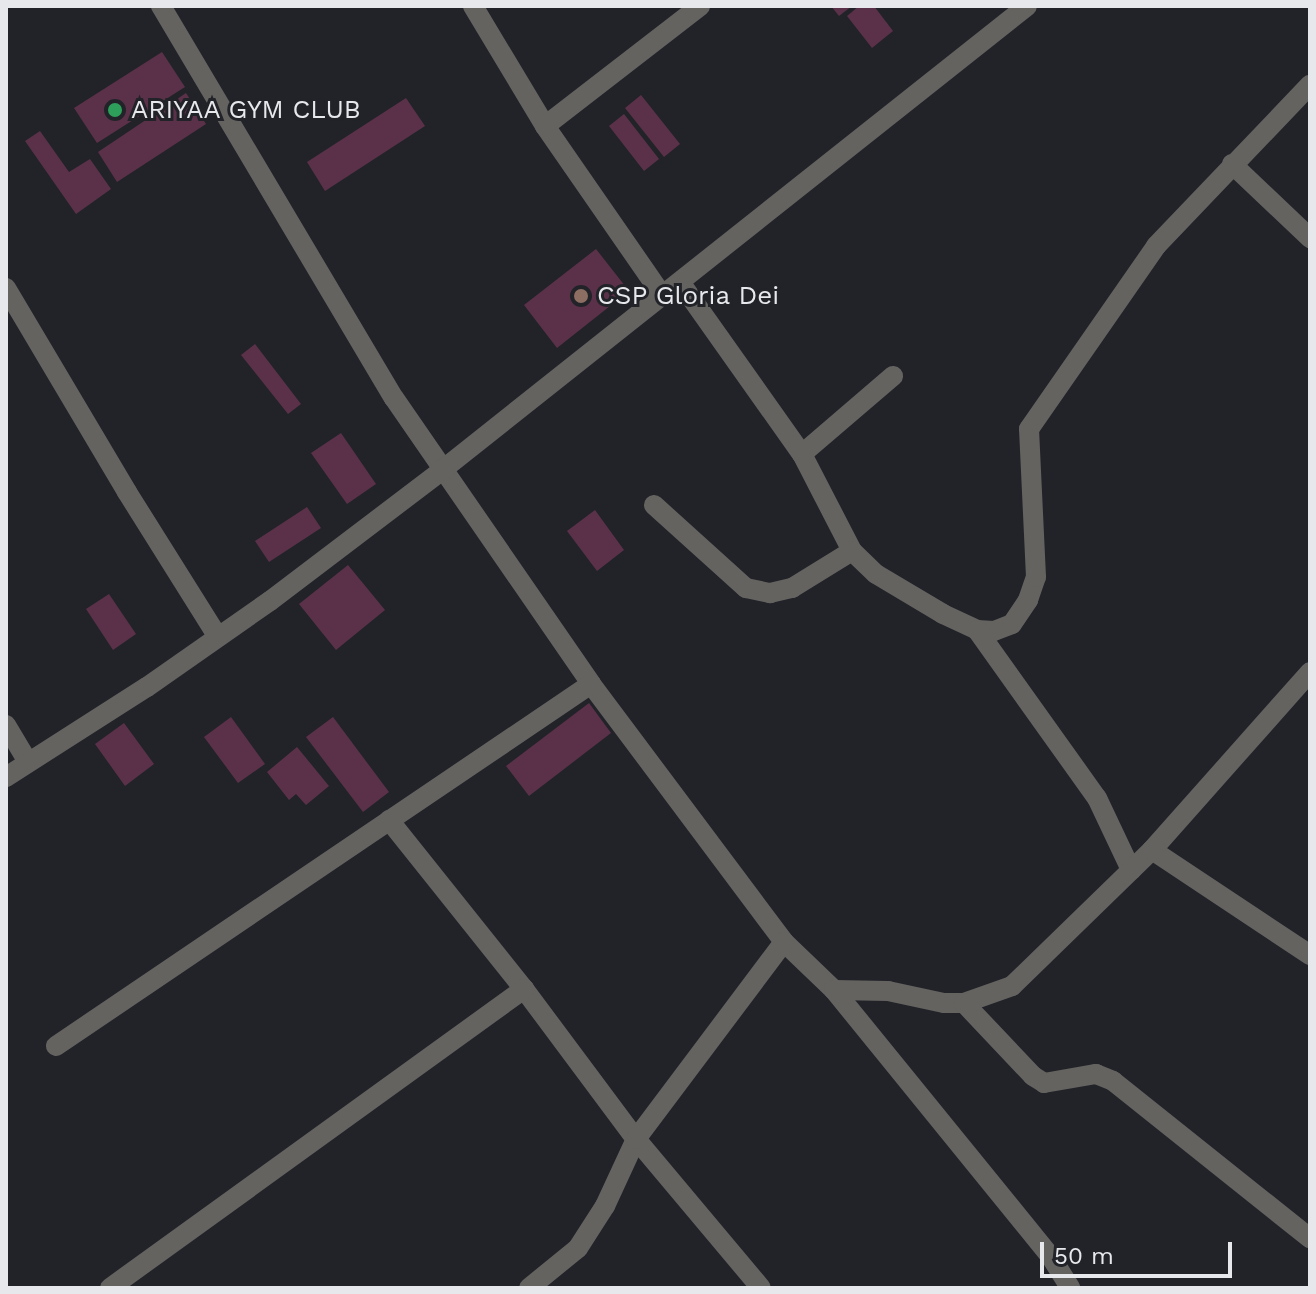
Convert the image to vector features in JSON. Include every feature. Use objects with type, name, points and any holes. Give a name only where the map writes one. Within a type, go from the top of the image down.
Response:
[{"type":"street","points":[[161,6],[441,471],[591,684],[784,942],[834,990],[1051,1257],[1070,1288]]},
{"type":"street","points":[[473,6],[545,126],[662,295]]},
{"type":"street","points":[[545,126],[700,6]]},
{"type":"street","points":[[6,777],[218,637],[441,471],[1027,6]]},
{"type":"street","points":[[977,630],[994,631],[1012,624],[1028,600],[1036,577],[1029,429],[1156,246],[1310,85]]},
{"type":"street","points":[[1232,164],[1310,238]]},
{"type":"street","points":[[680,282],[802,454],[852,551],[876,574],[977,630],[1097,798],[1131,870]]},
{"type":"street","points":[[6,288],[127,492],[218,637]]},
{"type":"street","points":[[802,454],[893,376]]},
{"type":"street","points":[[654,505],[746,588],[770,593],[792,588],[852,551]]},
{"type":"street","points":[[834,990],[888,991],[944,1003],[964,1003],[1012,986],[1152,850],[1310,672]]},
{"type":"street","points":[[56,1046],[591,684]]},
{"type":"street","points":[[6,725],[28,762]]},
{"type":"street","points":[[389,820],[524,989],[636,1139],[761,1288]]},
{"type":"street","points":[[1152,850],[1310,955]]},
{"type":"street","points":[[529,1288],[578,1248],[605,1206],[636,1139],[784,942]]},
{"type":"street","points":[[110,1288],[524,989]]},
{"type":"street","points":[[964,1003],[1033,1076],[1044,1083],[1096,1074],[1113,1081],[1310,1238]]},
{"type":"building","points":[[831,6],[852,6],[839,16]]},
{"type":"building","points":[[859,6],[874,6],[893,31],[872,48],[847,16]]},
{"type":"building","points":[[162,52],[185,87],[97,143],[74,108]]},
{"type":"building","points":[[186,93],[206,124],[117,182],[98,152]]},
{"type":"building","points":[[641,95],[680,144],[664,157],[625,108]]},
{"type":"building","points":[[406,98],[425,126],[325,191],[307,162]]},
{"type":"building","points":[[624,114],[659,159],[644,171],[609,126]]},
{"type":"building","points":[[40,131],[69,172],[90,159],[111,189],[76,214],[25,141]]},
{"type":"building","points":[[596,249],[629,291],[557,348],[524,305]]},
{"type":"building","points":[[255,344],[301,404],[288,414],[241,355]]},
{"type":"building","points":[[341,433],[376,484],[347,504],[311,453]]},
{"type":"building","points":[[307,507],[321,528],[269,562],[255,541]]},
{"type":"building","points":[[595,510],[624,550],[597,571],[567,531]]},
{"type":"building","points":[[348,565],[385,610],[336,650],[299,604]]},
{"type":"building","points":[[109,594],[136,634],[113,650],[86,609]]},
{"type":"building","points":[[589,703],[611,733],[529,796],[506,766]]},
{"type":"building","points":[[231,717],[265,764],[238,783],[204,737]]},
{"type":"building","points":[[333,717],[389,792],[363,812],[306,737]]},
{"type":"building","points":[[124,723],[154,764],[125,786],[95,744]]},
{"type":"building","points":[[297,747],[329,786],[306,805],[296,794],[289,800],[267,772]]},
{"type":"place","name":"ARIYAA GYM CLUB","points":[[115,110]]},
{"type":"place","name":"CSP Gloria Dei","points":[[581,296]]}]
